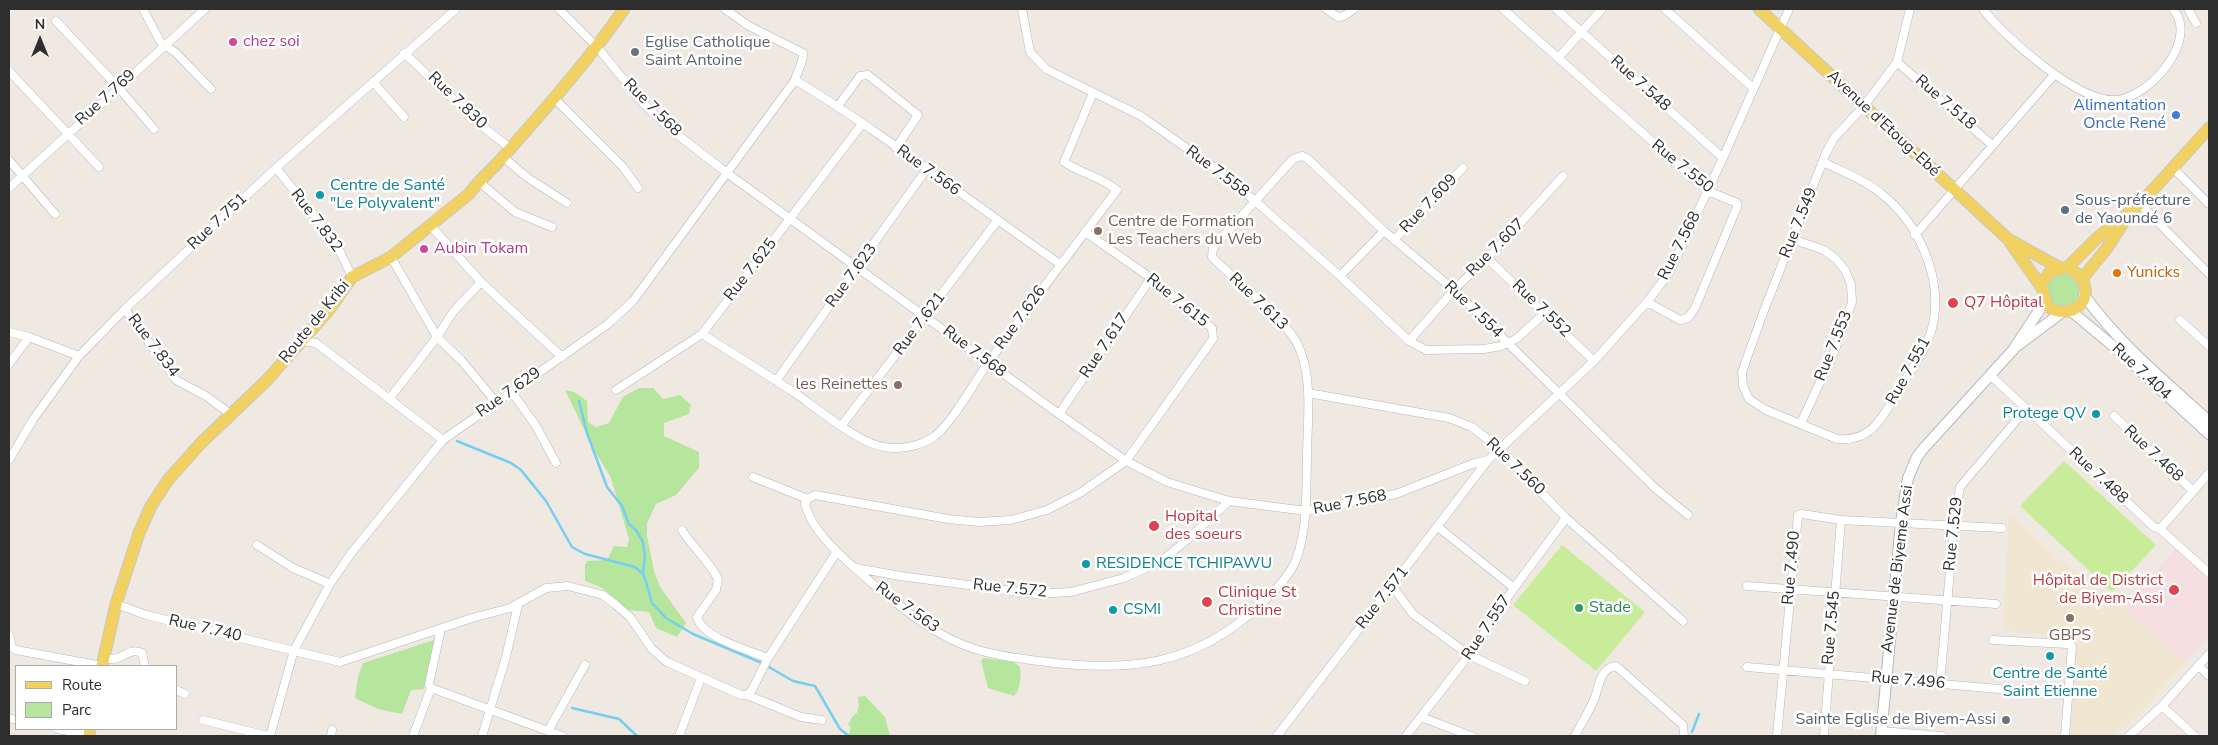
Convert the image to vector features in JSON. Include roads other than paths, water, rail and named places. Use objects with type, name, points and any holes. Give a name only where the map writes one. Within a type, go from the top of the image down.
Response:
[{"type":"main road","name":"Route de Kribi","points":[[102,664],[116,604],[140,533],[151,506],[168,480],[200,443],[232,415],[302,341],[329,310],[352,277],[391,257],[469,194],[478,181],[506,153],[553,97],[598,48],[624,9]]},
{"type":"main road","name":"Avenue d'Etoug-Ebé","points":[[1759,9],[2008,238]]},
{"type":"main road","points":[[2129,213],[2107,248],[2082,279],[2084,295],[2078,306],[2066,312],[2048,308],[2044,303],[2046,302],[2041,284],[2046,275],[2064,268],[2097,238],[2140,204],[2209,128]]},
{"type":"main road","points":[[2008,238],[2082,279]]},
{"type":"main road","points":[[2008,238],[2042,288]]},
{"type":"main road","name":"Rue 7.404","points":[[2084,295],[2102,320],[2125,344],[2209,421]]},
{"type":"main road","name":"Avenue de Biyeme Assi","points":[[1881,734],[1901,522],[1908,478],[1917,457],[2012,350],[2044,303]]},
{"type":"main road","name":"Rue 7.404","points":[[2066,312],[2118,351],[2209,434]]},
{"type":"main road","name":"Avenue de Biyeme Assi","points":[[2012,350],[2066,312]]},
{"type":"street","points":[[143,9],[161,43],[175,52],[211,89]]},
{"type":"street","name":"Rue 7.769","points":[[9,188],[205,9]]},
{"type":"street","name":"Rue 7.751","points":[[9,460],[34,418],[79,356],[125,309],[276,168],[456,9]]},
{"type":"street","points":[[559,9],[598,48]]},
{"type":"street","name":"Rue 7.629","points":[[269,736],[294,650],[330,584],[352,552],[443,440],[608,324],[633,302],[795,80],[803,53],[749,26],[725,9]]},
{"type":"street","name":"Rue 7.558","points":[[1022,9],[1030,52],[1036,60],[1046,68],[1141,116],[1219,171],[1340,276],[1409,341],[1426,350],[1484,348],[1508,344]]},
{"type":"street","points":[[1326,9],[1338,17],[1344,16],[1354,9]]},
{"type":"street","name":"Rue 7.550","points":[[1503,9],[1708,191],[1737,203],[1695,308],[1688,318],[1680,320],[1647,302]]},
{"type":"street","name":"Rue 7.548","points":[[1556,9],[1723,158]]},
{"type":"street","points":[[1558,58],[1602,9]]},
{"type":"street","points":[[1665,9],[1753,88]]},
{"type":"street","name":"Rue 7.568","points":[[598,48],[629,87],[669,128],[727,173],[1126,461],[1167,482],[1229,502],[1306,511],[1396,494],[1472,464],[1488,460],[1561,394],[1594,361],[1647,302],[1669,273],[1708,191],[1789,9]]},
{"type":"street","name":"Rue 7.549","points":[[1801,423],[1766,410],[1749,399],[1743,386],[1742,372],[1792,238],[1834,138],[1864,106],[1897,62],[1910,9]]},
{"type":"street","points":[[1984,9],[1994,21],[2054,75],[2096,97],[2114,101],[2130,98],[2156,79],[2179,47],[2180,22],[2173,9]]},
{"type":"street","points":[[2188,9],[2196,23]]},
{"type":"street","points":[[56,21],[118,87],[154,129]]},
{"type":"street","name":"Rue 7.830","points":[[404,53],[483,128],[528,178],[567,203]]},
{"type":"street","name":"Rue 7.518","points":[[1897,62],[1992,145]]},
{"type":"street","points":[[9,71],[99,167]]},
{"type":"street","points":[[838,106],[860,76],[868,75],[918,114],[896,148]]},
{"type":"street","points":[[1915,234],[1955,191],[1992,145],[2054,75]]},
{"type":"street","name":"Rue 7.566","points":[[795,80],[838,106],[1060,264]]},
{"type":"street","points":[[373,82],[404,117]]},
{"type":"street","name":"Rue 7.626","points":[[702,334],[776,381],[863,441],[884,447],[910,448],[934,436],[948,420],[1060,264],[1116,190],[1103,180],[1075,170],[1064,162],[1093,93]]},
{"type":"street","points":[[553,97],[623,167],[638,188]]},
{"type":"street","name":"Rue 7.625","points":[[616,390],[702,334],[862,124]]},
{"type":"street","name":"Rue 7.554","points":[[1255,201],[1293,159],[1302,156],[1307,158],[1356,202],[1394,240],[1454,290],[1655,488],[1688,515]]},
{"type":"street","points":[[9,160],[55,214]]},
{"type":"street","name":"Rue 7.551","points":[[1801,423],[1837,439],[1848,440],[1859,438],[1873,429],[1883,416],[1928,341],[1936,309],[1932,271],[1915,234],[1896,206],[1863,181],[1823,162]]},
{"type":"street","name":"Rue 7.832","points":[[276,168],[335,241],[352,277]]},
{"type":"street","name":"Rue 7.609","points":[[1394,240],[1463,168]]},
{"type":"street","points":[[2173,168],[2209,204]]},
{"type":"street","name":"Rue 7.623","points":[[776,381],[926,170]]},
{"type":"street","name":"Rue 7.607","points":[[1409,341],[1454,290],[1487,258],[1563,176]]},
{"type":"street","points":[[478,181],[515,212],[552,227]]},
{"type":"street","name":"Rue 7.613","points":[[1255,201],[1213,248],[1212,257],[1287,328],[1303,357],[1308,393],[1306,511]]},
{"type":"street","points":[[2140,204],[2209,274]]},
{"type":"street","name":"Rue 7.621","points":[[842,425],[997,221]]},
{"type":"street","points":[[430,225],[481,282],[562,357]]},
{"type":"street","name":"Rue 7.609","points":[[1340,276],[1384,231]]},
{"type":"street","name":"Rue 7.615","points":[[1085,232],[1151,278],[1212,328],[1213,339],[1126,461]]},
{"type":"street","name":"Rue 7.553","points":[[1792,238],[1824,250],[1836,259],[1845,270],[1851,284],[1852,302],[1834,352],[1801,423]]},
{"type":"street","points":[[391,257],[437,337],[461,360],[496,402]]},
{"type":"street","name":"Rue 7.552","points":[[1487,258],[1594,361]]},
{"type":"street","name":"Rue 7.617","points":[[1059,414],[1151,278]]},
{"type":"street","points":[[390,398],[437,337],[453,312],[481,282]]},
{"type":"street","name":"Rue 7.834","points":[[125,309],[176,380],[206,396],[232,415]]},
{"type":"street","points":[[1508,344],[1544,313]]},
{"type":"street","points":[[2180,320],[2209,346]]},
{"type":"street","points":[[9,332],[79,356]]},
{"type":"street","points":[[9,364],[28,337]]},
{"type":"street","points":[[302,341],[316,343],[443,440]]},
{"type":"street","name":"Rue 7.488","points":[[1990,375],[2146,520],[2154,527],[2160,529],[2209,573]]},
{"type":"street","points":[[511,391],[536,426],[556,463]]},
{"type":"street","name":"Rue 7.560","points":[[1308,393],[1449,418],[1472,427],[1500,449],[1566,518],[1683,620]]},
{"type":"street","name":"Rue 7.529","points":[[1940,684],[1954,525],[1960,487],[2026,409]]},
{"type":"street","name":"Rue 7.468","points":[[2114,416],[2193,491]]},
{"type":"street","name":"Rue 7.571","points":[[1277,736],[1488,460]]},
{"type":"street","points":[[754,477],[808,499],[816,495],[948,519],[979,522],[1011,520],[1047,510],[1080,493],[1126,461]]},
{"type":"street","points":[[2160,529],[2209,473]]},
{"type":"street","name":"Rue 7.563","points":[[808,499],[805,503],[809,515],[836,553],[895,602],[949,639],[975,649],[1001,655],[1061,664],[1114,666],[1148,664],[1173,657],[1198,647],[1232,629],[1278,588],[1296,562],[1306,511]]},
{"type":"street","name":"Rue 7.572","points":[[855,568],[900,576],[1036,594],[1072,592],[1124,578],[1160,560],[1187,540],[1229,502]]},
{"type":"street","name":"Rue 7.490","points":[[1777,736],[1798,516],[1802,514],[1842,520],[2002,528]]},
{"type":"street","name":"Rue 7.557","points":[[1406,736],[1469,655],[1514,588],[1566,518]]},
{"type":"street","name":"Rue 7.545","points":[[1824,736],[1842,520]]},
{"type":"street","points":[[1438,527],[1514,588]]},
{"type":"street","points":[[682,530],[689,542],[698,549],[718,579],[716,590],[697,617],[698,621],[708,632],[743,649],[765,663]]},
{"type":"street","points":[[257,545],[293,568],[330,584]]},
{"type":"street","points":[[747,695],[752,690],[765,663],[836,553]]},
{"type":"street","name":"Rue 7.740","points":[[116,604],[146,615],[340,662],[518,605],[546,588],[568,586],[603,595],[630,617],[652,649],[667,662],[741,695],[747,695],[801,717],[822,720]]},
{"type":"street","points":[[1392,586],[1413,614],[1469,655],[1525,681]]},
{"type":"street","points":[[1747,586],[1790,591],[1996,604]]},
{"type":"street","points":[[482,736],[506,657],[518,605]]},
{"type":"street","points":[[441,630],[429,684],[432,688],[562,736]]},
{"type":"street","points":[[9,635],[12,647],[16,650],[102,664],[136,650],[142,653],[145,665]]},
{"type":"street","points":[[1993,640],[2068,644],[2072,646],[2065,736]]},
{"type":"street","points":[[2129,736],[2162,706],[2209,654]]},
{"type":"street","points":[[548,731],[584,665]]},
{"type":"street","points":[[1575,736],[1588,712],[1601,679],[1609,668],[1616,666],[1683,725],[1684,736]]},
{"type":"street","points":[[2199,666],[2209,676]]},
{"type":"street","name":"Rue 7.496","points":[[1747,667],[2068,695]]},
{"type":"street","points":[[679,736],[701,678]]},
{"type":"street","points":[[413,736],[432,688]]},
{"type":"street","points":[[178,691],[185,694]]},
{"type":"street","points":[[2162,706],[2194,736]]},
{"type":"street","points":[[1421,717],[1471,736]]},
{"type":"street","points":[[203,720],[269,736]]},
{"type":"street","points":[[66,730],[89,733]]},
{"type":"street","points":[[1881,734],[1942,736]]},
{"type":"waterway","points":[[579,401],[587,433],[607,487],[622,506],[629,524],[636,530],[643,542],[645,556],[643,574]]},
{"type":"waterway","points":[[457,441],[511,463],[521,470],[546,501],[572,547],[585,554],[635,567],[643,574],[652,603],[666,618],[693,634],[762,663],[793,681],[815,686],[840,729],[849,736]]},
{"type":"waterway","points":[[572,708],[619,719],[637,736]]},
{"type":"waterway","points":[[1692,732],[1699,714]]},
{"type":"place","name":"chez soi","points":[[233,42]]},
{"type":"place","name":"Eglise Catholique Saint Antoine","points":[[635,52]]},
{"type":"place","name":"Alimentation Oncle René","points":[[2176,115]]},
{"type":"place","name":"Centre de Santé \"Le Polyvalent\"","points":[[320,195]]},
{"type":"place","name":"Sous-préfecture de Yaoundé 6","points":[[2065,210]]},
{"type":"place","name":"Centre de Formation Les Teachers du Web","points":[[1098,231]]},
{"type":"place","name":"Aubin Tokam","points":[[424,249]]},
{"type":"place","name":"Yunicks","points":[[2117,273]]},
{"type":"place","name":"Q7 Hôpital","points":[[1953,303]]},
{"type":"place","name":"les Reinettes","points":[[898,385]]},
{"type":"place","name":"Protege QV","points":[[2096,414]]},
{"type":"place","name":"Hopital des soeurs","points":[[1154,526]]},
{"type":"place","name":"RESIDENCE TCHIPAWU","points":[[1086,564]]},
{"type":"place","name":"Hôpital de District de Biyem-Assi","points":[[2174,590]]},
{"type":"place","name":"Clinique St Christine","points":[[1207,602]]},
{"type":"place","name":"Stade","points":[[1579,608]]},
{"type":"place","name":"CSMI","points":[[1113,610]]},
{"type":"place","name":"GBPS","points":[[2070,618]]},
{"type":"place","name":"Centre de Santé Saint Etienne","points":[[2050,656]]},
{"type":"place","name":"Sainte Eglise de Biyem-Assi","points":[[2006,720]]}]
